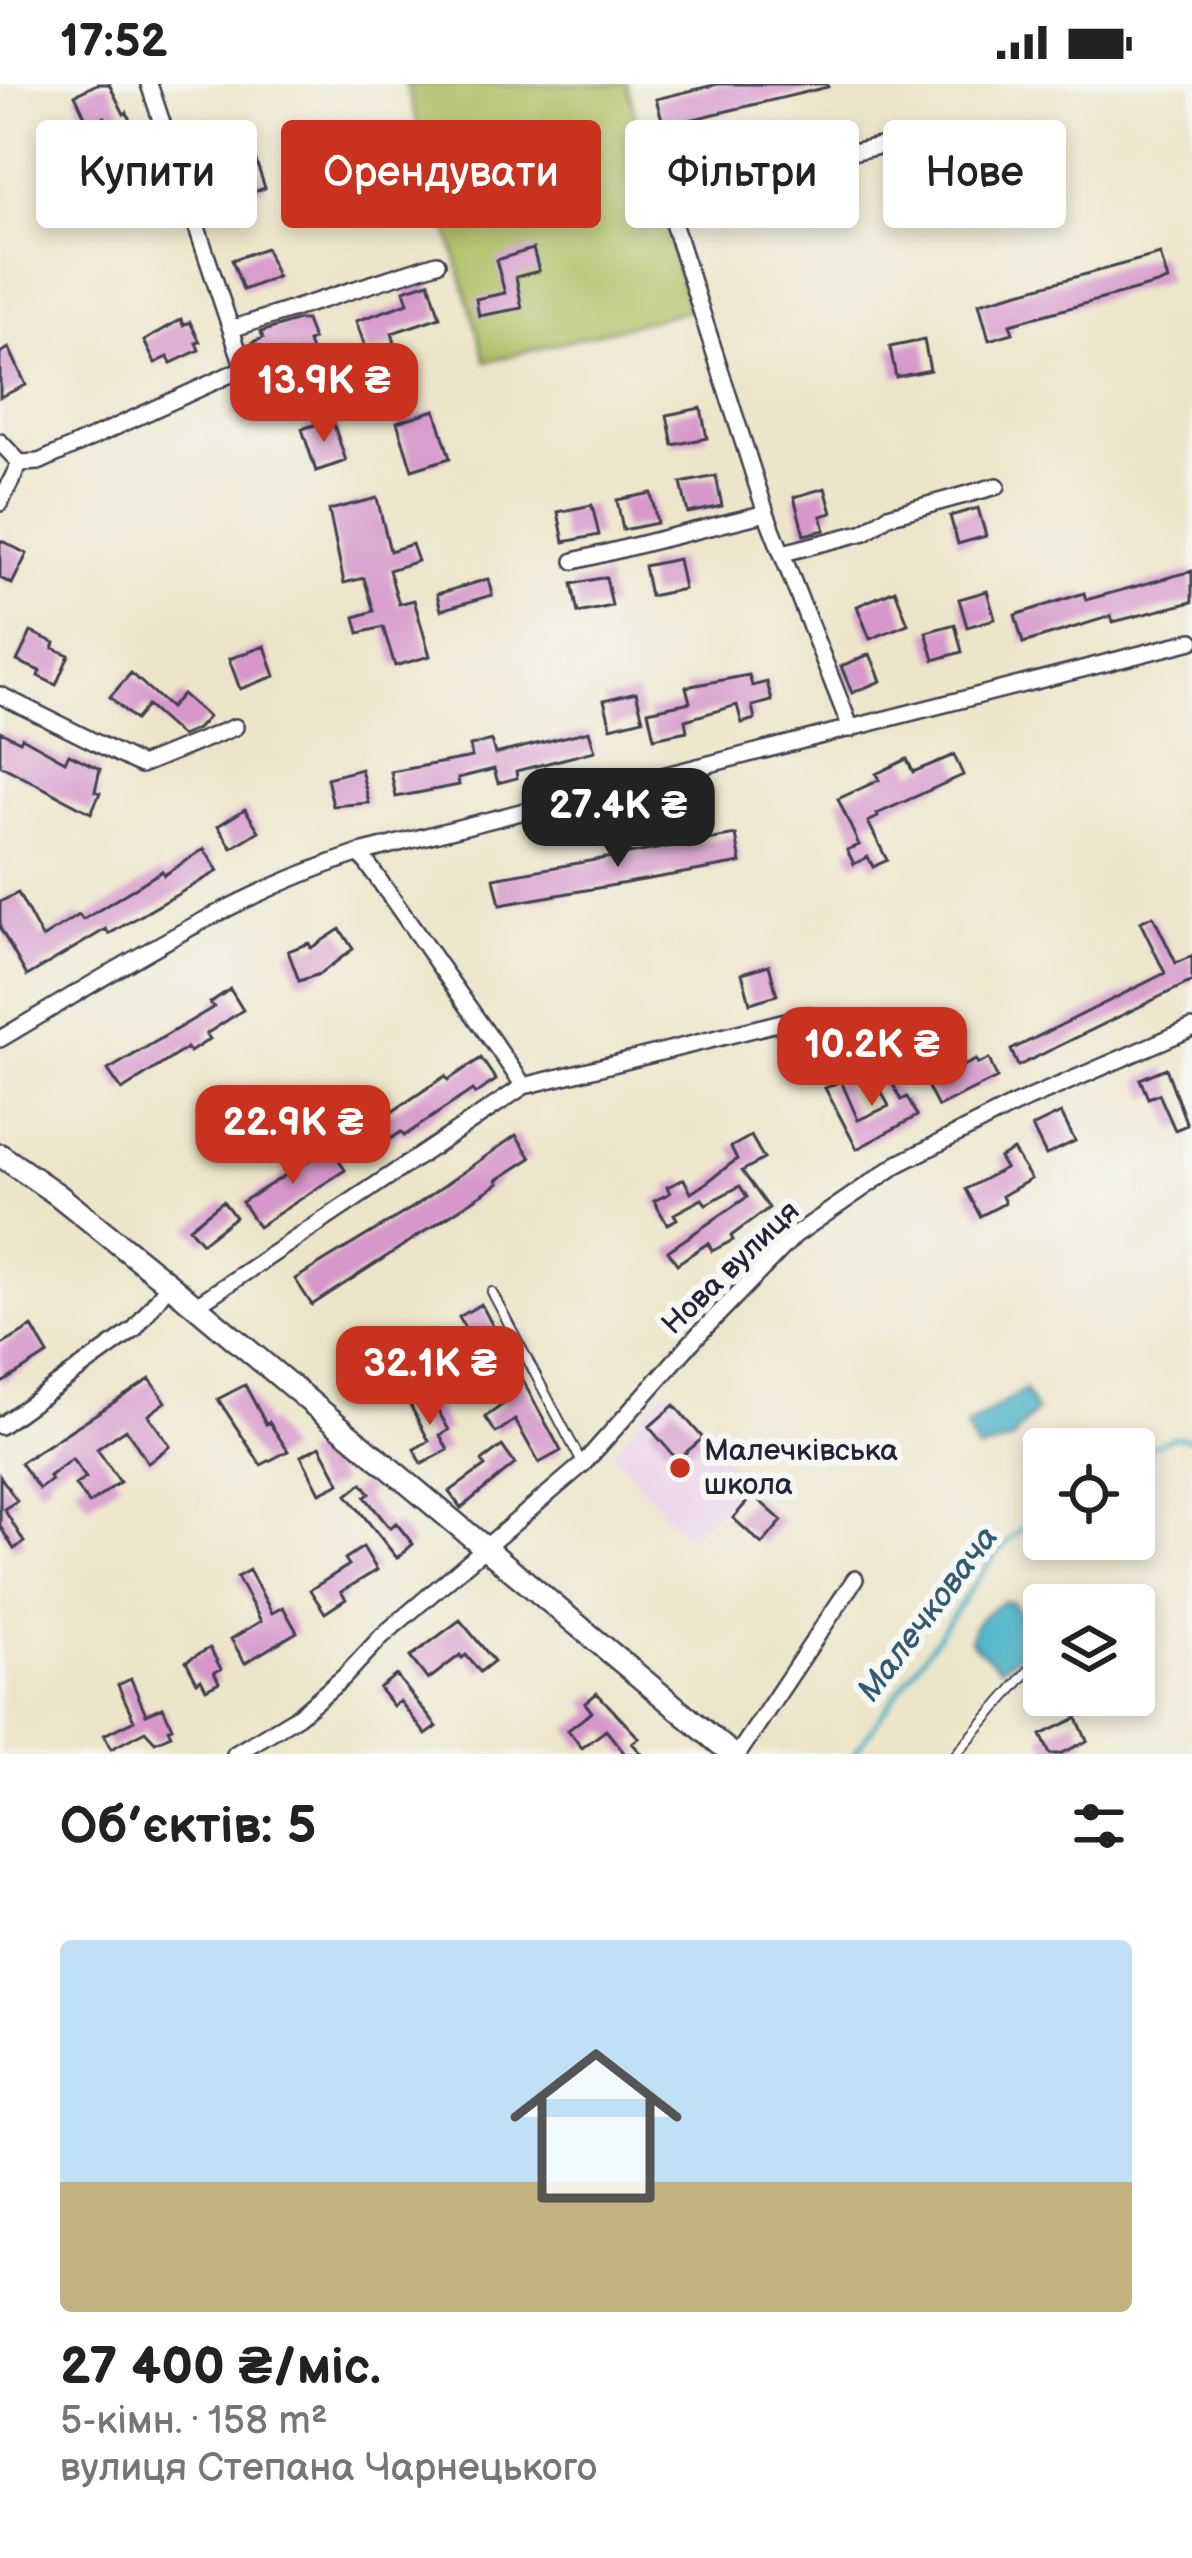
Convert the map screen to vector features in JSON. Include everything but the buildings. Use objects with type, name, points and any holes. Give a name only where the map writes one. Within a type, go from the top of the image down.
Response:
[{"type":"street","points":[[20,464],[39,462],[244,368],[149,84]]},
{"type":"street","points":[[851,729],[766,513],[666,201],[674,191],[883,145]]},
{"type":"street","points":[[231,329],[437,263]]},
{"type":"street","points":[[3,443],[20,464]]},
{"type":"street","points":[[0,503],[20,464]]},
{"type":"street","points":[[783,553],[865,532],[888,516],[998,486]]},
{"type":"street","points":[[574,560],[766,513]]},
{"type":"street","points":[[0,1039],[229,904],[301,872],[1192,641]]},
{"type":"street","points":[[0,694],[141,765],[235,727]]},
{"type":"street","points":[[360,853],[524,1086]]},
{"type":"street","points":[[195,1306],[524,1086],[810,1016]]},
{"type":"street","name":"Нова вулиця","points":[[235,1754],[298,1716],[382,1636],[583,1464],[795,1235],[898,1164],[1014,1105],[1192,1028]]},
{"type":"street","points":[[0,1155],[169,1284],[725,1751],[855,1579]]},
{"type":"street","points":[[0,1426],[134,1330],[169,1284]]},
{"type":"lane","points":[[492,1292],[583,1464]]},
{"type":"lane","points":[[956,1754],[1023,1677]]},
{"type":"shaded area","name":"Малечківська школа","points":[[666,1387],[749,1483],[686,1539],[612,1452]]},
{"type":"green space","points":[[406,84],[627,84],[637,120],[625,120],[625,228],[667,228],[689,310],[486,362],[447,228],[601,228],[601,120],[416,120]]},
{"type":"water","points":[[1025,1390],[1036,1411],[1011,1441],[977,1451],[966,1427]]},
{"type":"water","points":[[1005,1601],[1013,1603],[1023,1620],[1023,1648],[1000,1668],[970,1641],[987,1612]]},
{"type":"waterway","name":"Малечковача","points":[[1155,1445],[1174,1437],[1192,1439]]},
{"type":"waterway","name":"Малечковача","points":[[854,1754],[996,1554],[1023,1527]]},
{"type":"place","name":"Малечківська школа","points":[[680,1468]]}]
